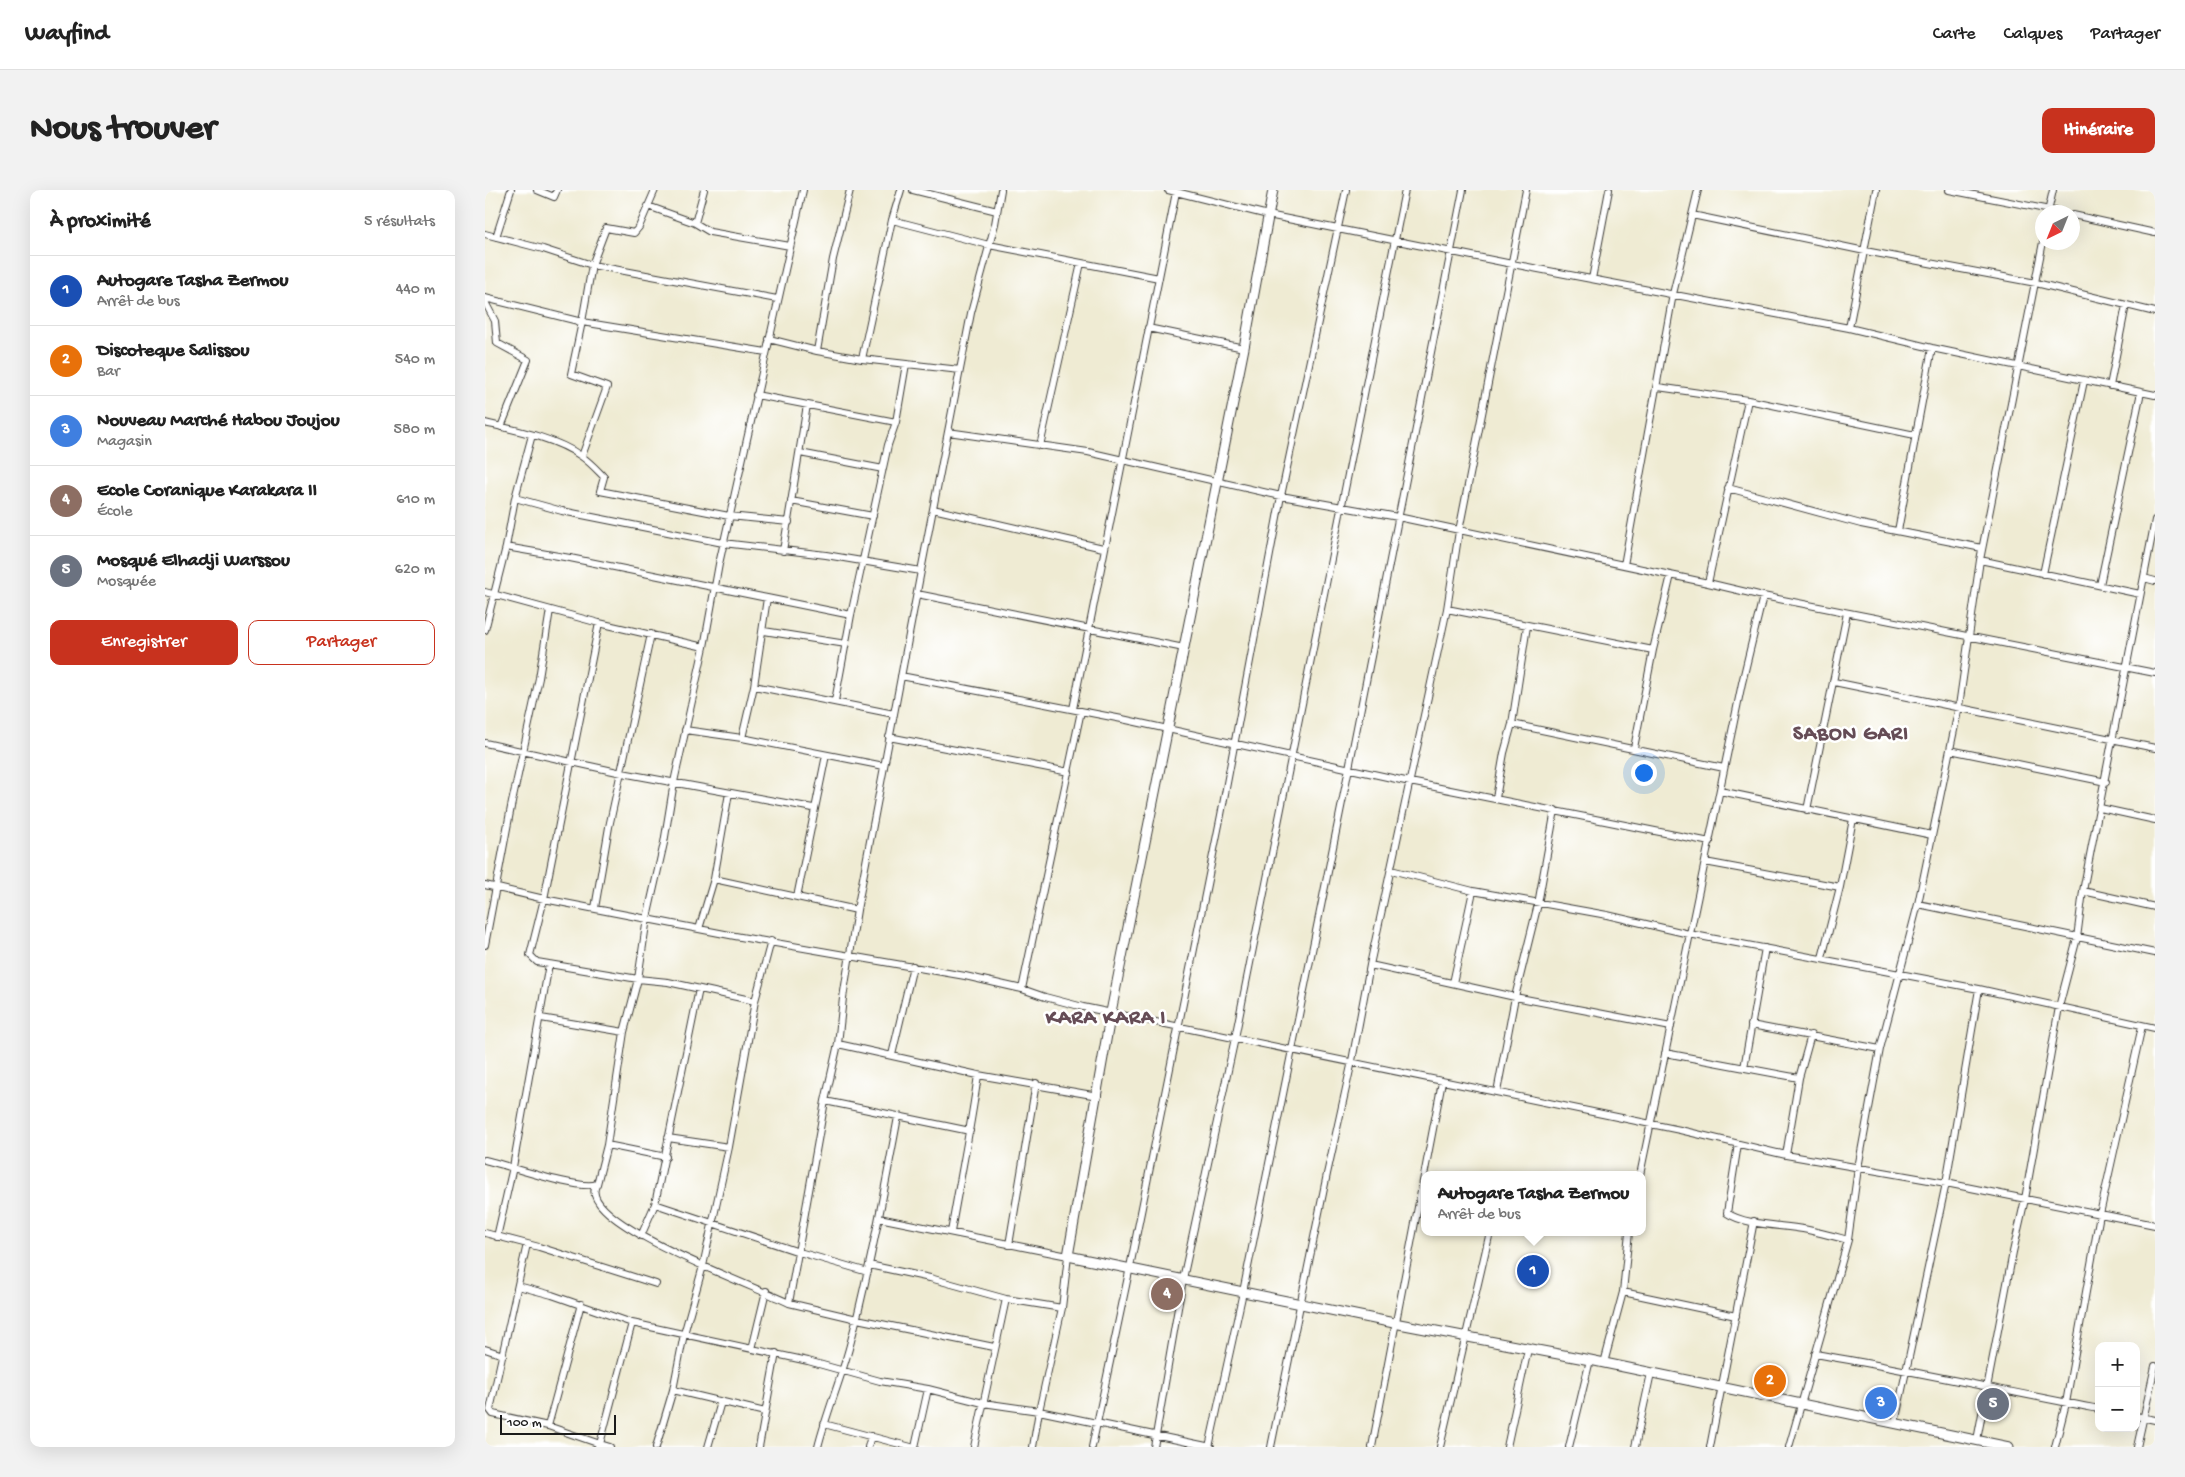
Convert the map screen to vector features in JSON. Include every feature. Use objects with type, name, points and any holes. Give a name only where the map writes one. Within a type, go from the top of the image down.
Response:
[{"type":"street","points":[[496,238],[511,190]]},
{"type":"street","points":[[537,190],[555,197],[557,190]]},
{"type":"street","points":[[582,456],[607,387],[571,374],[593,265],[606,228],[634,233],[639,227],[655,190]]},
{"type":"street","points":[[695,223],[704,190]]},
{"type":"street","points":[[803,190],[777,298],[714,586],[704,646],[674,782],[665,843],[647,918],[638,979],[624,1032],[607,1145],[594,1194],[599,1205],[619,1223],[641,1236],[703,1266],[766,1291],[789,1303],[857,1319],[995,1346]]},
{"type":"street","points":[[817,352],[833,259],[850,190]]},
{"type":"street","points":[[862,359],[892,220],[901,190]]},
{"type":"street","points":[[913,190],[997,211]]},
{"type":"street","points":[[789,1303],[825,1101],[838,1044],[849,955],[889,738],[971,313],[1001,190]]},
{"type":"street","points":[[1168,190],[1268,215],[1512,264],[1849,328],[1931,348],[2155,395]]},
{"type":"street","points":[[1033,1447],[1062,1308],[1068,1256],[1098,1096],[1111,1012],[1169,730],[1273,190]]},
{"type":"street","points":[[1092,1447],[1235,745],[1281,496],[1346,190]]},
{"type":"street","points":[[1154,1447],[1183,1279],[1235,1038],[1405,190]]},
{"type":"street","points":[[518,1286],[581,1304],[632,1323],[776,1354],[843,1372],[929,1389],[983,1403],[1039,1411],[1210,1447],[1349,768],[1463,190]]},
{"type":"street","points":[[1271,1447],[1327,1174],[1353,1061],[1370,965],[1447,609],[1459,531],[1526,190]]},
{"type":"street","points":[[1592,279],[1609,190]]},
{"type":"street","points":[[1624,565],[1673,294],[1698,190]]},
{"type":"street","points":[[1849,328],[1877,190]]},
{"type":"street","points":[[1949,190],[2035,208]]},
{"type":"street","points":[[2049,205],[2053,190]]},
{"type":"street","points":[[1073,709],[1087,627],[1123,460],[1176,192]]},
{"type":"street","points":[[648,206],[695,223],[709,232],[790,246]]},
{"type":"street","points":[[1692,215],[1865,251],[2036,283],[2155,312]]},
{"type":"street","points":[[2080,217],[2155,233]]},
{"type":"street","points":[[892,220],[989,245],[1159,278]]},
{"type":"street","points":[[485,234],[543,249],[593,265],[777,298]]},
{"type":"street","points":[[1789,1447],[1848,1240],[1858,1168],[1880,1049],[1918,904],[1959,706],[1967,637],[1982,548],[2042,250]]},
{"type":"street","points":[[1040,446],[1081,263]]},
{"type":"street","points":[[485,298],[582,322],[766,352]]},
{"type":"street","points":[[485,302],[495,321],[497,343],[528,360],[501,426]]},
{"type":"street","points":[[2110,386],[2126,306]]},
{"type":"street","points":[[1148,328],[1244,348]]},
{"type":"street","points":[[769,339],[817,352],[960,370]]},
{"type":"street","points":[[1898,531],[1931,348]]},
{"type":"street","points":[[835,701],[851,615],[888,445],[896,422],[905,364]]},
{"type":"street","points":[[2043,574],[2084,381]]},
{"type":"street","points":[[1657,387],[1748,400],[1915,435]]},
{"type":"street","points":[[2100,585],[2141,392]]},
{"type":"street","points":[[756,395],[896,422]]},
{"type":"street","points":[[1708,582],[1748,400]]},
{"type":"street","points":[[783,551],[807,405]]},
{"type":"street","points":[[485,423],[532,435],[569,448],[582,456],[604,477],[599,491],[729,516],[789,522]]},
{"type":"street","points":[[948,432],[1088,452],[1281,496],[1398,517],[1708,582],[1763,596],[2155,673]]},
{"type":"street","points":[[485,630],[506,547],[515,498],[532,435]]},
{"type":"street","points":[[799,453],[883,469]]},
{"type":"street","points":[[1728,488],[1861,524],[1982,548]]},
{"type":"street","points":[[515,498],[562,511],[723,543],[826,555],[921,571]]},
{"type":"street","points":[[791,501],[873,516]]},
{"type":"street","points":[[933,509],[1103,548]]},
{"type":"street","points":[[1977,1440],[2009,1271],[2025,1199],[2059,1008],[2077,938],[2083,891],[2106,782],[2125,667],[2155,520]]},
{"type":"street","points":[[506,547],[714,586],[851,615]]},
{"type":"street","points":[[1980,560],[2140,594]]},
{"type":"street","points":[[1634,748],[1653,650],[1671,575]]},
{"type":"street","points":[[2144,578],[2155,581]]},
{"type":"street","points":[[485,592],[599,622],[704,646]]},
{"type":"street","points":[[917,594],[1184,648]]},
{"type":"street","points":[[1641,1171],[1724,768],[1763,596]]},
{"type":"street","points":[[742,738],[754,686],[767,598]]},
{"type":"street","points":[[1447,609],[1653,650]]},
{"type":"street","points":[[485,945],[511,807],[525,752],[551,610]]},
{"type":"street","points":[[1807,810],[1847,613]]},
{"type":"street","points":[[599,622],[530,955],[537,962],[638,979],[668,982],[755,1001]]},
{"type":"street","points":[[1496,798],[1504,753],[1512,724],[1527,626]]},
{"type":"street","points":[[763,631],[846,644]]},
{"type":"street","points":[[595,908],[609,827],[651,634]]},
{"type":"street","points":[[901,676],[1073,709],[1410,782],[1709,842]]},
{"type":"street","points":[[1834,682],[1959,706],[2155,748]]},
{"type":"street","points":[[754,686],[894,714]]},
{"type":"street","points":[[1022,989],[1081,711]]},
{"type":"street","points":[[1512,724],[1724,768]]},
{"type":"street","points":[[685,730],[742,738],[884,766]]},
{"type":"street","points":[[889,738],[1069,772]]},
{"type":"street","points":[[485,743],[622,773],[813,808]]},
{"type":"street","points":[[1950,750],[2106,782]]},
{"type":"street","points":[[797,897],[813,808],[825,755]]},
{"type":"street","points":[[1720,791],[1932,835]]},
{"type":"street","points":[[699,929],[714,878],[729,793]]},
{"type":"street","points":[[2100,808],[2155,820]]},
{"type":"street","points":[[1497,1092],[1515,996],[1538,904],[1555,810]]},
{"type":"street","points":[[1822,958],[1840,887],[1853,819]]},
{"type":"street","points":[[1705,862],[1840,887]]},
{"type":"street","points":[[1391,870],[1473,891],[1607,915],[1689,934],[1979,989],[2155,1028]]},
{"type":"street","points":[[714,878],[857,910]]},
{"type":"street","points":[[485,885],[543,899],[699,929],[913,966],[1022,989],[1045,997],[1111,1012],[1291,1050],[1353,1061],[1442,1082],[1650,1124],[1786,1155],[1946,1183],[2155,1225]]},
{"type":"street","points":[[1453,983],[1473,891]]},
{"type":"street","points":[[2083,891],[2155,907]]},
{"type":"street","points":[[1918,904],[2155,954]]},
{"type":"street","points":[[657,1447],[703,1266],[729,1147],[755,1001],[771,941]]},
{"type":"street","points":[[1744,1068],[1765,948]]},
{"type":"street","points":[[497,1237],[513,1167],[529,1067],[541,1018],[549,964]]},
{"type":"street","points":[[1370,965],[1671,1027]]},
{"type":"street","points":[[892,1055],[913,966]]},
{"type":"street","points":[[641,1236],[655,1204],[699,989]]},
{"type":"street","points":[[1895,1423],[1946,1183],[1979,989]]},
{"type":"street","points":[[541,1018],[624,1032]]},
{"type":"street","points":[[1751,1025],[1880,1049]]},
{"type":"street","points":[[2055,1447],[2066,1403],[2100,1214],[2142,1026]]},
{"type":"street","points":[[1786,1155],[1799,1078],[1811,1035]]},
{"type":"street","points":[[838,1044],[978,1074],[1098,1096]]},
{"type":"street","points":[[1665,1053],[1799,1078]]},
{"type":"street","points":[[951,1232],[961,1170],[970,1131],[978,1074]]},
{"type":"street","points":[[1426,1171],[1442,1082]]},
{"type":"street","points":[[1009,1245],[1036,1084]]},
{"type":"street","points":[[825,1101],[970,1131]]},
{"type":"street","points":[[818,1447],[824,1424],[843,1372],[857,1319],[869,1268],[898,1117]]},
{"type":"street","points":[[668,1138],[729,1147]]},
{"type":"street","points":[[1738,1144],[1727,1213],[1754,1221],[1803,1229],[1848,1240]]},
{"type":"street","points":[[607,1145],[666,1157]]},
{"type":"street","points":[[485,1160],[544,1177],[585,1186],[597,1184]]},
{"type":"street","points":[[1372,1447],[1421,1195]]},
{"type":"street","points":[[655,1204],[799,1252],[869,1268],[930,1278],[1006,1299],[1062,1308]]},
{"type":"street","points":[[879,1218],[1009,1245],[1130,1267],[1395,1323],[1590,1360],[2009,1447]]},
{"type":"street","points":[[1710,1447],[1754,1221]]},
{"type":"street","points":[[485,1233],[656,1284]]},
{"type":"street","points":[[1439,1447],[1489,1236]]},
{"type":"street","points":[[1604,1363],[1623,1292],[1629,1236]]},
{"type":"street","points":[[527,1244],[490,1410],[493,1414],[547,1426],[599,1445],[611,1447]]},
{"type":"street","points":[[752,1349],[766,1291]]},
{"type":"street","points":[[1623,1292],[1735,1316]]},
{"type":"street","points":[[974,1447],[1006,1299]]},
{"type":"street","points":[[547,1426],[581,1304]]},
{"type":"street","points":[[599,1445],[632,1323]]},
{"type":"street","points":[[485,1349],[503,1354]]},
{"type":"street","points":[[1507,1447],[1528,1349]]},
{"type":"street","points":[[759,1447],[776,1354]]},
{"type":"street","points":[[1815,1354],[1907,1370],[1987,1388],[2095,1408]]},
{"type":"street","points":[[1569,1447],[1590,1360]]},
{"type":"street","points":[[2137,1447],[2145,1418],[2155,1366]]},
{"type":"street","points":[[1635,1447],[1651,1373]]},
{"type":"street","points":[[824,1424],[913,1447],[929,1389]]},
{"type":"street","points":[[673,1390],[765,1412]]},
{"type":"street","points":[[708,1447],[721,1402]]},
{"type":"street","points":[[2140,1417],[2155,1420]]},
{"type":"street","points":[[869,1447],[871,1436]]},
{"type":"place","name":"Autogare Tasha Zermou","points":[[1533,1271]]},
{"type":"place","name":"Ecole Coranique Karakara II","points":[[1167,1294]]},
{"type":"place","name":"Discoteque Salissou","points":[[1770,1381]]},
{"type":"place","name":"Nouveau Marché Habou Joujou","points":[[1881,1403]]},
{"type":"place","name":"Mosqué Elhadji Warssou","points":[[1993,1404]]},
{"type":"district","name":"SABON GARI","points":[[1851,732]]},
{"type":"district","name":"KARA KARA I","points":[[1106,1016]]}]
